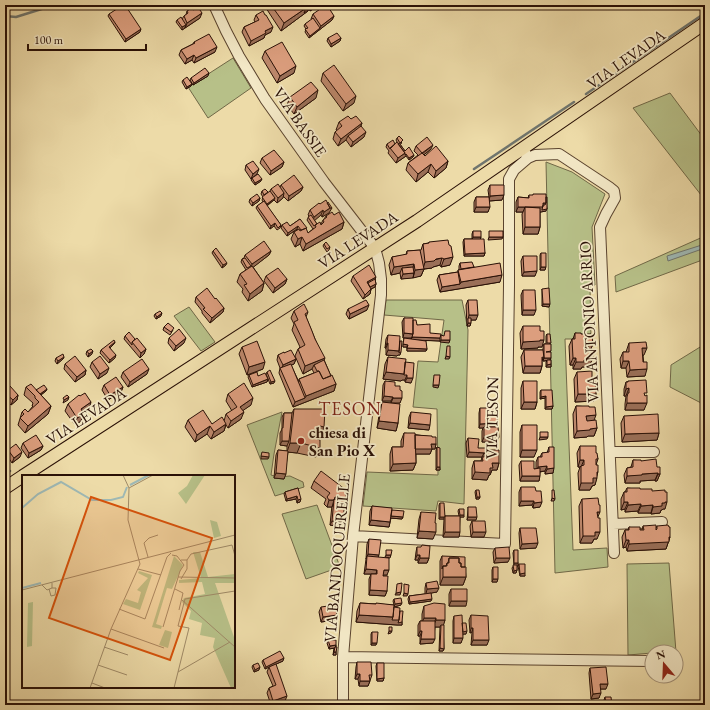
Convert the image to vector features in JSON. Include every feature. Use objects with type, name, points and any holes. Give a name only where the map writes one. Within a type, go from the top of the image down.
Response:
[{"type":"main road","name":"VIA LEVADA","points":[[25,475],[417,221],[526,153],[705,24]]},
{"type":"main road","name":"VIA LEVADA","points":[[5,488],[22,477]]},
{"type":"street","name":"VIA BASSIE","points":[[214,5],[239,56],[265,99],[324,182],[375,248]]},
{"type":"street","name":"VIA ANTONIO ARRIO","points":[[526,153],[535,155],[559,154],[609,186],[614,191],[615,198],[600,227],[614,553]]},
{"type":"street","name":"VIA TESON","points":[[353,536],[506,544],[509,179],[526,153]]},
{"type":"street","name":"VIA BANDOQUERELLE","points":[[343,705],[343,657],[353,536],[381,295],[379,263],[375,248]]},
{"type":"street","points":[[610,452],[654,452]]},
{"type":"street","points":[[613,524],[662,522]]},
{"type":"street","points":[[343,657],[644,661]]},
{"type":"green space","points":[[233,58],[251,88],[208,118],[188,87]]},
{"type":"green space","points":[[670,93],[705,140],[705,200],[633,108]]},
{"type":"green space","points":[[546,162],[572,172],[605,194],[592,227],[595,285],[590,286],[591,339],[565,339],[573,550],[607,548],[608,567],[555,573]]},
{"type":"green space","points":[[705,236],[705,259],[616,292],[615,276]]},
{"type":"green space","points":[[386,300],[462,300],[468,330],[464,504],[438,501],[436,511],[363,506],[367,472],[438,475],[437,409],[413,407],[418,361],[438,362],[444,320],[384,315]]},
{"type":"green space","points":[[189,307],[215,342],[201,351],[174,316]]},
{"type":"green space","points":[[705,344],[705,405],[670,387],[671,365]]},
{"type":"green space","points":[[282,412],[271,475],[278,477],[290,476],[303,482],[304,487],[275,496],[247,425]]},
{"type":"green space","points":[[317,505],[340,567],[306,579],[282,514]]},
{"type":"green space","points":[[669,563],[675,644],[644,644],[644,654],[628,655],[627,564]]},
{"type":"water","points":[[705,244],[705,248],[668,261],[667,256]]},
{"type":"building","points":[[125,5],[141,29],[126,39],[109,14]]},
{"type":"building","points":[[271,5],[304,5],[306,8],[284,23]]},
{"type":"building","points":[[304,5],[307,5],[309,9],[304,13],[306,8]]},
{"type":"building","points":[[309,5],[316,5],[311,8]]},
{"type":"building","points":[[326,5],[334,16],[321,26],[313,14]]},
{"type":"building","points":[[198,7],[202,13],[187,23],[184,16],[188,13],[187,11]]},
{"type":"building","points":[[263,11],[273,27],[265,31],[266,33],[251,41],[244,27],[259,20],[256,15]]},
{"type":"building","points":[[181,17],[186,25],[182,27],[177,20]]},
{"type":"building","points":[[313,18],[320,28],[310,36],[305,29],[308,28],[305,24]]},
{"type":"building","points":[[337,33],[341,38],[331,44],[328,38]]},
{"type":"building","points":[[209,34],[217,47],[196,58],[194,55],[187,59],[181,50]]},
{"type":"building","points":[[282,42],[296,66],[280,76],[265,51]]},
{"type":"building","points":[[334,65],[356,96],[346,104],[323,73]]},
{"type":"building","points":[[205,68],[209,73],[194,83],[191,78]]},
{"type":"building","points":[[187,77],[192,84],[187,87],[183,80]]},
{"type":"building","points":[[311,82],[318,90],[297,107],[290,97]]},
{"type":"building","points":[[348,116],[351,119],[356,116],[362,123],[341,139],[335,132],[342,126],[339,122]]},
{"type":"building","points":[[361,126],[366,132],[353,142],[348,136]]},
{"type":"building","points":[[399,136],[403,140],[400,143],[397,138]]},
{"type":"building","points":[[427,137],[433,145],[422,153],[416,146]]},
{"type":"building","points":[[393,140],[395,144],[390,149],[387,144]]},
{"type":"building","points":[[397,142],[405,153],[398,158],[390,148]]},
{"type":"building","points":[[399,143],[405,151],[409,147],[414,155],[409,158],[406,154],[405,155],[398,144]]},
{"type":"building","points":[[436,146],[448,161],[436,171],[431,164],[418,174],[408,163],[422,153],[425,156]]},
{"type":"building","points":[[274,150],[284,162],[271,171],[262,158]]},
{"type":"building","points":[[253,161],[259,169],[253,174],[246,165]]},
{"type":"building","points":[[258,174],[262,179],[255,183],[252,178]]},
{"type":"building","points":[[294,175],[303,187],[289,196],[281,185]]},
{"type":"building","points":[[278,184],[284,193],[278,198],[271,189]]},
{"type":"building","points":[[490,185],[504,185],[504,195],[490,196]]},
{"type":"building","points":[[265,189],[268,192],[264,195],[262,191]]},
{"type":"building","points":[[270,191],[275,198],[267,204],[262,197]]},
{"type":"building","points":[[257,194],[260,198],[253,203],[250,199]]},
{"type":"building","points":[[546,194],[546,203],[543,203],[543,207],[518,207],[518,197],[529,198],[529,195]]},
{"type":"building","points":[[476,197],[489,197],[490,207],[476,207]]},
{"type":"building","points":[[546,197],[547,209],[542,210],[543,205],[546,203]]},
{"type":"building","points":[[326,200],[330,208],[324,212],[323,210],[314,217],[310,210]]},
{"type":"building","points":[[264,201],[281,225],[278,228],[275,223],[271,226],[257,206]]},
{"type":"building","points":[[525,207],[540,208],[540,227],[525,227]]},
{"type":"building","points":[[332,212],[334,215],[339,212],[344,222],[306,244],[302,237],[298,239],[294,232],[299,229],[300,231],[306,228],[308,233],[320,222],[321,225],[324,222],[323,220],[327,217],[326,216]]},
{"type":"building","points":[[311,215],[317,224],[314,226],[308,217]]},
{"type":"building","points":[[300,219],[307,228],[301,230],[298,226],[288,233],[282,225],[287,222],[290,226]]},
{"type":"building","points":[[473,231],[481,231],[481,237],[473,237]]},
{"type":"building","points":[[489,231],[503,231],[503,237],[489,237]]},
{"type":"building","points":[[464,239],[484,239],[485,253],[465,254]]},
{"type":"building","points":[[448,240],[453,257],[425,262],[423,244]]},
{"type":"building","points":[[264,241],[271,251],[252,264],[245,255]]},
{"type":"building","points":[[326,242],[330,247],[327,249],[324,244]]},
{"type":"building","points":[[216,248],[227,263],[223,265],[213,251]]},
{"type":"building","points":[[420,250],[424,269],[415,270],[414,264],[394,267],[392,257],[407,254],[407,251]]},
{"type":"building","points":[[541,253],[546,253],[546,267],[541,267]]},
{"type":"building","points":[[523,256],[537,256],[537,271],[524,272]]},
{"type":"building","points":[[245,258],[251,266],[247,268],[242,259]]},
{"type":"building","points":[[472,262],[474,267],[461,269],[460,263]]},
{"type":"building","points":[[500,263],[502,275],[461,282],[458,270]]},
{"type":"building","points":[[369,265],[376,277],[367,282],[371,289],[365,295],[353,276]]},
{"type":"building","points":[[252,266],[264,283],[250,294],[244,285],[247,284],[240,274]]},
{"type":"building","points":[[413,267],[414,273],[403,274],[402,268]]},
{"type":"building","points":[[278,268],[287,279],[275,288],[266,276]]},
{"type":"building","points":[[458,272],[460,284],[442,287],[439,275]]},
{"type":"building","points":[[375,279],[376,284],[370,287],[368,283]]},
{"type":"building","points":[[207,288],[224,308],[212,318],[203,309],[205,308],[196,297]]},
{"type":"building","points":[[549,288],[550,304],[543,304],[542,289]]},
{"type":"building","points":[[523,290],[535,290],[536,310],[523,310]]},
{"type":"building","points":[[366,300],[369,305],[350,314],[348,309]]},
{"type":"building","points":[[468,300],[477,300],[478,315],[469,315]]},
{"type":"building","points":[[304,304],[308,312],[305,314],[315,339],[325,358],[305,366],[298,349],[305,345],[294,322],[298,320],[294,311]]},
{"type":"building","points":[[160,311],[162,313],[157,317],[155,314]]},
{"type":"building","points":[[404,318],[413,318],[413,334],[404,333]]},
{"type":"building","points":[[468,318],[471,318],[471,323],[468,323]]},
{"type":"building","points":[[413,320],[416,320],[417,325],[430,324],[430,333],[441,334],[440,338],[412,337]]},
{"type":"building","points":[[168,323],[174,328],[171,332],[164,327]]},
{"type":"building","points":[[523,326],[540,326],[540,331],[544,331],[544,340],[523,342]]},
{"type":"building","points":[[179,329],[186,338],[176,346],[169,338]]},
{"type":"building","points":[[445,331],[450,331],[450,340],[441,340],[441,335],[444,336]]},
{"type":"building","points":[[129,332],[135,339],[132,342],[132,345],[125,336]]},
{"type":"building","points":[[575,333],[591,334],[593,344],[588,344],[588,351],[592,351],[592,360],[576,362],[576,358],[573,358],[572,339],[575,339]]},
{"type":"building","points":[[547,334],[550,334],[551,343],[547,343]]},
{"type":"building","points":[[388,335],[400,336],[399,351],[388,350]]},
{"type":"building","points":[[137,338],[146,349],[141,353],[132,342]]},
{"type":"building","points":[[404,338],[426,341],[427,349],[407,348],[408,345],[403,344]]},
{"type":"building","points":[[114,340],[115,342],[109,347],[116,355],[110,360],[101,350]]},
{"type":"building","points":[[257,341],[265,362],[249,367],[242,347]]},
{"type":"building","points":[[400,341],[402,341],[401,352],[399,353]]},
{"type":"building","points":[[646,342],[647,348],[642,348],[643,362],[647,362],[647,369],[630,370],[629,361],[623,361],[623,352],[629,352],[629,343]]},
{"type":"building","points":[[544,344],[551,344],[551,351],[546,352],[551,352],[551,358],[544,358]]},
{"type":"building","points":[[447,346],[450,346],[450,357],[446,356]]},
{"type":"building","points":[[91,349],[93,351],[89,354],[87,351]]},
{"type":"building","points":[[291,350],[296,359],[283,365],[278,355]]},
{"type":"building","points":[[524,350],[543,350],[544,358],[542,357],[542,366],[525,366]]},
{"type":"building","points":[[63,354],[64,357],[58,361],[56,358]]},
{"type":"building","points":[[75,356],[86,370],[77,377],[65,364]]},
{"type":"building","points":[[100,356],[109,368],[100,374],[92,362]]},
{"type":"building","points":[[388,357],[406,359],[404,374],[386,372]]},
{"type":"building","points":[[142,359],[149,369],[130,382],[123,372]]},
{"type":"building","points":[[324,360],[331,376],[323,379],[314,365]]},
{"type":"building","points":[[547,360],[551,360],[551,364],[547,365]]},
{"type":"building","points":[[405,362],[414,363],[413,378],[407,378],[407,375],[404,375]]},
{"type":"building","points":[[291,364],[305,398],[295,402],[280,368]]},
{"type":"building","points":[[270,370],[275,381],[271,382],[267,372]]},
{"type":"building","points":[[319,371],[323,379],[332,375],[336,384],[306,396],[299,379]]},
{"type":"building","points":[[592,371],[592,382],[596,382],[596,394],[578,394],[577,372]]},
{"type":"building","points":[[257,372],[258,376],[265,373],[268,379],[253,385],[249,375]]},
{"type":"building","points":[[434,375],[440,375],[439,385],[433,385]]},
{"type":"building","points":[[116,377],[123,387],[110,395],[104,385]]},
{"type":"building","points":[[646,380],[647,393],[644,393],[645,396],[647,395],[647,403],[627,403],[629,388],[626,389],[626,382]]},
{"type":"building","points":[[385,381],[395,382],[395,386],[400,386],[402,398],[384,396]]},
{"type":"building","points":[[523,381],[537,381],[537,402],[524,402]]},
{"type":"building","points":[[244,383],[253,398],[240,407],[244,412],[231,421],[226,414],[237,407],[228,394]]},
{"type":"building","points":[[31,384],[51,406],[28,426],[20,418],[24,414],[22,412],[25,409],[28,412],[39,402],[26,387]]},
{"type":"building","points":[[44,385],[47,389],[40,394],[36,390]]},
{"type":"building","points":[[10,386],[18,395],[13,400],[5,393]]},
{"type":"building","points":[[541,390],[552,390],[553,406],[546,407],[546,396],[541,397]]},
{"type":"building","points":[[85,393],[91,402],[81,409],[84,414],[77,418],[68,404],[79,395],[80,396]]},
{"type":"building","points":[[67,395],[69,397],[64,400],[63,398]]},
{"type":"building","points":[[382,402],[400,404],[398,423],[379,421]]},
{"type":"building","points":[[576,406],[595,407],[596,415],[586,416],[587,421],[596,420],[597,428],[577,431]]},
{"type":"building","points":[[480,408],[496,408],[496,414],[498,414],[497,423],[480,424]]},
{"type":"building","name":"chiesa di San Pio X","points":[[294,409],[325,409],[324,427],[320,426],[317,439],[320,440],[320,448],[301,443],[290,443]]},
{"type":"building","points":[[203,410],[212,424],[222,417],[226,424],[214,432],[210,426],[197,435],[188,420]]},
{"type":"building","points":[[411,412],[431,414],[430,425],[410,423]]},
{"type":"building","points":[[284,413],[292,413],[289,441],[282,441]]},
{"type":"building","points":[[658,414],[659,433],[625,434],[624,416]]},
{"type":"building","points":[[522,425],[537,425],[537,450],[522,450]]},
{"type":"building","points":[[484,427],[498,427],[499,437],[484,437]]},
{"type":"building","points":[[540,432],[548,432],[548,437],[540,437]]},
{"type":"building","points":[[404,433],[415,433],[416,463],[393,464],[392,447],[403,447]]},
{"type":"building","points":[[36,435],[43,446],[29,453],[23,443]]},
{"type":"building","points":[[415,435],[436,437],[436,444],[431,444],[432,449],[415,449]]},
{"type":"building","points":[[468,438],[479,439],[478,448],[487,448],[486,453],[469,452]]},
{"type":"building","points":[[16,444],[22,452],[14,458],[8,450]]},
{"type":"building","points":[[580,446],[596,446],[598,459],[596,459],[596,465],[598,465],[598,472],[597,478],[593,478],[593,483],[581,483],[581,466],[584,465],[584,460],[580,460]]},
{"type":"building","points":[[437,447],[440,448],[440,467],[437,467]]},
{"type":"building","points":[[549,447],[554,447],[554,468],[547,469],[547,466],[538,467],[538,457],[542,457],[542,453],[549,452]]},
{"type":"building","points":[[7,448],[9,455],[6,456],[5,449]]},
{"type":"building","points":[[278,450],[288,451],[286,474],[276,473]]},
{"type":"building","points":[[488,450],[499,450],[499,463],[492,463],[493,468],[490,468],[490,473],[475,472],[474,461],[483,461],[482,457],[484,457],[484,453],[488,453]]},
{"type":"building","points":[[262,452],[269,453],[269,457],[261,456]]},
{"type":"building","points":[[656,459],[657,467],[660,467],[660,474],[627,476],[627,468],[633,467],[633,460],[641,461]]},
{"type":"building","points":[[521,461],[534,461],[534,469],[540,468],[540,476],[522,476]]},
{"type":"building","points":[[321,471],[346,490],[346,498],[335,497],[334,500],[329,500],[327,497],[330,493],[314,481]]},
{"type":"building","points":[[521,487],[535,487],[536,491],[541,491],[542,502],[534,503],[534,501],[521,501]]},
{"type":"building","points":[[298,488],[301,499],[298,500],[297,496],[287,499],[285,492]]},
{"type":"building","points":[[627,488],[652,489],[652,491],[665,490],[665,492],[667,492],[667,502],[662,503],[662,506],[653,507],[653,505],[641,506],[641,504],[628,505],[628,502],[624,502],[624,492],[627,492]]},
{"type":"building","points":[[476,490],[479,490],[480,497],[477,497]]},
{"type":"building","points":[[552,490],[554,490],[555,499],[552,498]]},
{"type":"building","points":[[598,498],[600,512],[597,512],[598,518],[600,518],[600,532],[595,532],[595,536],[583,536],[582,499]]},
{"type":"building","points":[[334,499],[345,500],[343,522],[332,521]]},
{"type":"building","points":[[440,503],[444,503],[445,517],[440,517]]},
{"type":"building","points":[[372,506],[392,508],[390,522],[371,520]]},
{"type":"building","points":[[468,507],[476,507],[477,517],[468,517]]},
{"type":"building","points":[[459,509],[464,509],[464,515],[460,515]]},
{"type":"building","points":[[392,510],[404,511],[403,517],[391,516]]},
{"type":"building","points":[[421,512],[436,513],[436,532],[419,531]]},
{"type":"building","points":[[445,516],[460,516],[460,532],[445,532]]},
{"type":"building","points":[[472,521],[485,521],[486,532],[473,532]]},
{"type":"building","points":[[656,525],[656,530],[657,526],[668,525],[670,527],[669,542],[629,544],[629,540],[626,540],[625,530],[629,530],[629,527],[640,527],[640,530],[644,530],[643,526]]},
{"type":"building","points":[[520,528],[536,528],[538,543],[522,544]]},
{"type":"building","points":[[369,539],[381,540],[379,555],[368,554]]},
{"type":"building","points":[[422,545],[430,546],[429,558],[420,558],[420,555],[417,555],[417,547],[421,547]]},
{"type":"building","points":[[509,547],[510,558],[496,558],[495,548]]},
{"type":"building","points":[[386,550],[392,550],[391,555],[386,555]]},
{"type":"building","points":[[514,550],[518,550],[518,563],[514,563]]},
{"type":"building","points":[[367,556],[389,558],[389,570],[384,570],[383,576],[388,576],[387,591],[370,590],[371,574],[377,574],[377,570],[366,569]]},
{"type":"building","points":[[442,556],[465,557],[465,567],[461,567],[459,558],[449,558],[448,563],[446,566],[443,566],[442,569]]},
{"type":"building","points":[[449,558],[459,558],[461,567],[466,567],[466,577],[443,577],[443,566],[447,566],[447,563],[449,563]]},
{"type":"building","points":[[519,564],[525,564],[525,573],[520,574]]},
{"type":"building","points":[[513,565],[517,565],[517,570],[514,571]]},
{"type":"building","points":[[493,567],[498,567],[498,579],[493,579]]},
{"type":"building","points":[[437,581],[439,588],[427,589],[426,583]]},
{"type":"building","points":[[402,583],[401,592],[396,593],[397,584]]},
{"type":"building","points":[[404,584],[409,585],[408,594],[404,593]]},
{"type":"building","points":[[451,589],[467,589],[467,601],[451,601]]},
{"type":"building","points":[[431,593],[432,599],[410,602],[409,596]]},
{"type":"building","points":[[401,598],[402,603],[395,604],[394,599]]},
{"type":"building","points":[[360,603],[394,605],[393,617],[359,615]]},
{"type":"building","points":[[434,603],[445,604],[445,620],[424,618],[424,606]]},
{"type":"building","points":[[335,605],[337,615],[323,617],[321,607]]},
{"type":"building","points":[[394,607],[400,608],[399,620],[392,620]]},
{"type":"building","points":[[400,611],[403,611],[402,622],[398,623],[399,620]]},
{"type":"building","points":[[462,615],[463,638],[454,638],[454,616]]},
{"type":"building","points":[[471,615],[488,616],[489,640],[473,640]]},
{"type":"building","points":[[420,621],[435,621],[435,639],[421,639],[422,631],[420,631]]},
{"type":"building","points":[[462,623],[466,623],[467,631],[463,632]]},
{"type":"building","points":[[441,625],[444,625],[444,649],[440,648]]},
{"type":"building","points":[[389,627],[392,627],[392,631],[389,631]]},
{"type":"building","points":[[372,632],[378,632],[377,643],[372,643]]},
{"type":"building","points":[[328,640],[336,640],[336,645],[330,646]]},
{"type":"building","points":[[280,651],[284,658],[266,667],[263,660]]},
{"type":"building","points":[[357,662],[371,662],[372,675],[369,675],[370,681],[360,681],[360,674],[357,674]]},
{"type":"building","points":[[258,663],[260,667],[255,670],[253,665]]},
{"type":"building","points":[[377,663],[384,663],[384,678],[377,679]]},
{"type":"building","points":[[276,664],[287,696],[273,701],[269,688],[276,685],[269,667]]},
{"type":"building","points":[[606,667],[608,684],[600,684],[601,693],[593,694],[590,668]]},
{"type":"building","points":[[605,697],[611,697],[612,705],[606,705]]},
{"type":"waterway","points":[[5,16],[16,17],[52,5]]},
{"type":"waterway","points":[[586,94],[705,13]]},
{"type":"waterway","points":[[474,169],[574,102]]},
{"type":"waterway","points":[[5,474],[10,471]]},
{"type":"place","name":"chiesa di San Pio X","points":[[301,441]]},
{"type":"district","name":"TESON","points":[[350,408]]}]
